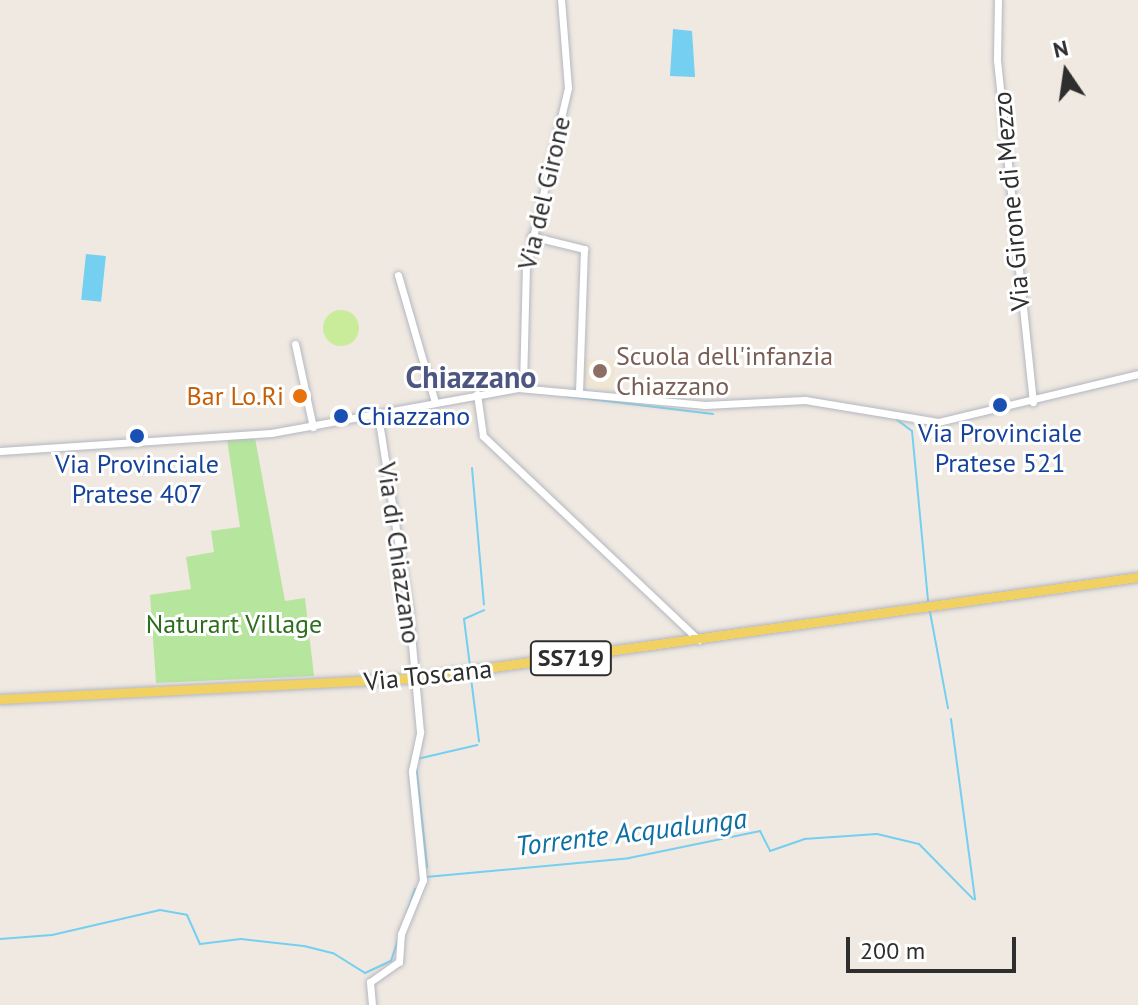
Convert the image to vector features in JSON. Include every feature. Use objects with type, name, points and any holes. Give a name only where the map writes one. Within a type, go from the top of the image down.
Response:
[{"type":"main road","name":"Via Toscana","points":[[0,699],[415,678],[1138,577]]},
{"type":"street","name":"Via del Girone","points":[[523,387],[523,287],[531,236],[568,88],[561,0]]},
{"type":"street","name":"Via Girone di Mezzo","points":[[998,0],[997,60],[1033,402]]},
{"type":"street","points":[[531,236],[584,249],[579,392]]},
{"type":"street","points":[[398,275],[435,402]]},
{"type":"street","points":[[295,344],[313,427]]},
{"type":"street","points":[[0,451],[313,427],[523,387],[705,405],[805,400],[927,422],[1033,402],[1138,374]]},
{"type":"street","points":[[477,394],[481,434],[699,640]]},
{"type":"street","name":"Via di Chiazzano","points":[[372,1005],[370,982],[399,962],[401,934],[422,885],[412,771],[420,732],[415,678],[378,415]]},
{"type":"shaded area","name":"Scuola dell'infanzia Chiazzano","points":[[585,359],[616,360],[612,391],[584,385]]},
{"type":"green space","points":[[341,310],[353,316],[359,328],[353,340],[341,346],[329,340],[323,328],[329,316]]},
{"type":"green space","name":"Naturart Village","points":[[255,438],[285,601],[305,598],[314,676],[156,683],[150,595],[191,589],[186,557],[214,552],[211,531],[240,527],[227,439]]},
{"type":"water","points":[[673,29],[692,31],[695,77],[670,76]]},
{"type":"water","points":[[86,254],[106,256],[101,302],[81,300]]},
{"type":"waterway","points":[[565,396],[713,414]]},
{"type":"waterway","points":[[896,419],[912,431],[928,601]]},
{"type":"waterway","points":[[472,468],[484,604]]},
{"type":"waterway","points":[[470,666],[464,619],[484,610]]},
{"type":"waterway","points":[[930,612],[948,708]]},
{"type":"waterway","points":[[471,678],[479,741]]},
{"type":"waterway","points":[[951,719],[975,899]]},
{"type":"waterway","points":[[417,759],[477,745]]},
{"type":"waterway","points":[[416,765],[427,867]]},
{"type":"waterway","name":"Torrente Acqualunga","points":[[426,877],[629,858],[760,831],[770,851],[804,839],[877,834],[919,844],[973,899]]},
{"type":"waterway","points":[[0,939],[52,935],[160,910],[187,915],[200,944],[241,939],[304,946],[333,953],[365,973],[391,961],[415,889]]},
{"type":"place","name":"Scuola dell'infanzia Chiazzano","points":[[600,371]]},
{"type":"place","name":"Bar Lo.Ri","points":[[300,396]]},
{"type":"place","name":"Via Provinciale Pratese 521","points":[[1000,405]]},
{"type":"place","name":"Chiazzano","points":[[341,416]]},
{"type":"place","name":"Via Provinciale Pratese 407","points":[[137,436]]},
{"type":"district","name":"Chiazzano","points":[[471,377]]}]
